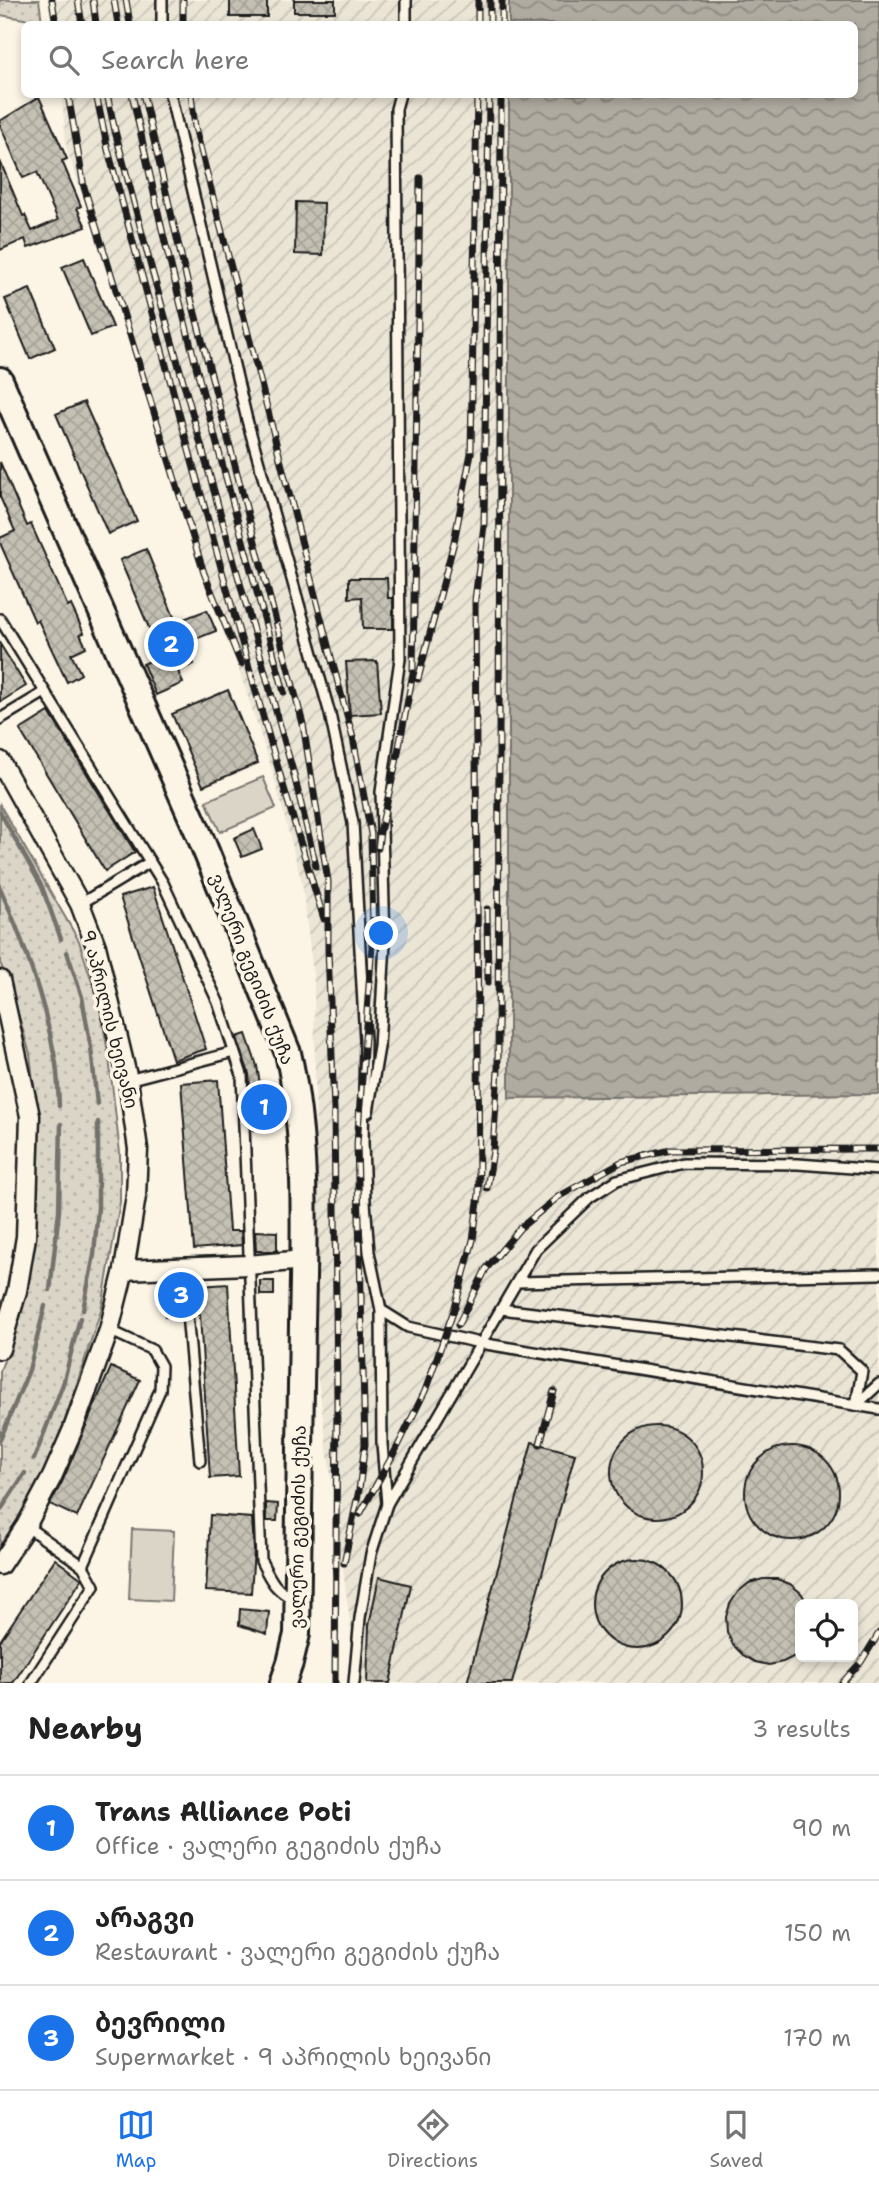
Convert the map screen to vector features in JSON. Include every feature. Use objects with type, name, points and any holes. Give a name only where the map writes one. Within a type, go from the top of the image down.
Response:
[{"type":"street","name":"ვალერი გეგიძის ქუჩა","points":[[0,380],[201,839],[288,1053],[302,1131],[304,1260],[297,1634],[283,1683]]},
{"type":"street","name":"9 აპრილის ხეივანი","points":[[0,761],[80,904],[96,946],[128,1080],[138,1149],[136,1196],[124,1270],[109,1329],[73,1429],[52,1477],[26,1526],[0,1565]]},
{"type":"street","points":[[0,980],[6,1034],[30,1116],[27,1224],[17,1291],[0,1349]]},
{"type":"street","points":[[124,1270],[304,1260]]},
{"type":"lane","points":[[162,0],[162,21]]},
{"type":"lane","points":[[406,0],[406,21]]},
{"type":"lane","points":[[171,98],[247,420],[330,714],[353,823],[365,1040],[362,1143],[369,1252],[381,1310],[382,1444],[387,1504]]},
{"type":"lane","points":[[362,1143],[379,1046],[385,943],[381,792],[400,659],[396,109],[399,98]]},
{"type":"lane","points":[[0,619],[163,883],[218,1002],[242,1075],[261,1561],[272,1584],[297,1601]]},
{"type":"lane","points":[[0,719],[45,692]]},
{"type":"lane","points":[[80,904],[150,862]]},
{"type":"lane","points":[[128,1080],[234,1052]]},
{"type":"lane","points":[[354,1683],[360,1618],[371,1554],[387,1504],[536,1250],[590,1197],[617,1180],[684,1163],[798,1164],[879,1170]]},
{"type":"lane","points":[[183,1268],[200,1461]]},
{"type":"lane","points":[[517,1282],[879,1274]]},
{"type":"lane","points":[[501,1309],[839,1350],[862,1371],[856,1405]]},
{"type":"lane","points":[[381,1310],[408,1327],[480,1343],[879,1409]]},
{"type":"lane","points":[[83,1566],[160,1390],[161,1366],[152,1350],[109,1329]]},
{"type":"lane","points":[[856,1405],[879,1384]]},
{"type":"lane","points":[[26,1526],[83,1566],[94,1586],[31,1683]]},
{"type":"shaded area","points":[[0,0],[39,0],[42,21],[36,21],[0,15]]},
{"type":"shaded area","points":[[55,0],[509,0],[509,21],[57,21]]},
{"type":"shaded area","points":[[62,98],[509,98],[509,1098],[879,1094],[879,1683],[358,1683],[315,1357],[314,983],[302,883],[272,770],[66,146]]},
{"type":"shaded area","points":[[263,777],[276,808],[220,832],[206,801]]},
{"type":"shaded area","points":[[0,805],[79,941],[100,1007],[120,1153],[120,1202],[102,1307],[63,1426],[42,1476],[0,1550],[0,1371],[21,1315],[33,1246],[38,1128],[30,1054],[9,983],[0,963]]},
{"type":"shaded area","points":[[132,1529],[174,1531],[171,1601],[129,1599]]},
{"type":"water","points":[[509,0],[879,0],[879,1094],[509,1098],[509,98],[858,98],[858,21],[509,21]]},
{"type":"building","points":[[230,0],[267,0],[267,17],[230,17]]},
{"type":"building","points":[[294,0],[335,0],[335,12],[294,12]]},
{"type":"building","points":[[39,98],[67,159],[62,161],[81,206],[77,208],[86,227],[28,248],[25,239],[0,250],[0,161],[32,231],[58,220],[37,172],[23,178],[0,121]]},
{"type":"building","points":[[296,202],[324,203],[323,255],[295,254]]},
{"type":"building","points":[[84,258],[113,327],[91,336],[62,267]]},
{"type":"building","points":[[30,289],[55,348],[30,359],[5,299]]},
{"type":"building","points":[[84,402],[137,521],[108,534],[56,414]]},
{"type":"building","points":[[0,462],[27,526],[31,524],[68,607],[71,605],[84,633],[80,634],[86,647],[71,654],[81,674],[67,682],[38,620],[35,622],[0,543],[0,538],[15,531],[0,497]]},
{"type":"building","points":[[146,549],[176,622],[207,610],[216,631],[185,643],[194,664],[178,671],[183,683],[156,695],[143,664],[161,656],[120,560]]},
{"type":"building","points":[[349,578],[387,578],[388,598],[393,598],[393,629],[363,629],[362,597],[349,598]]},
{"type":"building","points":[[0,644],[26,686],[0,702]]},
{"type":"building","points":[[377,661],[381,713],[350,715],[346,662]]},
{"type":"building","points":[[228,690],[258,763],[203,786],[172,714]]},
{"type":"building","points":[[49,712],[135,852],[105,871],[20,730]]},
{"type":"building","points":[[254,829],[262,849],[242,857],[234,838]]},
{"type":"building","points":[[153,887],[206,1049],[173,1060],[120,897]]},
{"type":"building","points":[[246,1034],[257,1066],[263,1103],[267,1103],[270,1128],[253,1130],[249,1074],[237,1037]]},
{"type":"building","points":[[218,1080],[229,1231],[241,1231],[242,1245],[194,1249],[181,1083]]},
{"type":"building","points":[[255,1231],[277,1232],[277,1251],[256,1251]]},
{"type":"building","points":[[260,1281],[274,1281],[274,1295],[260,1295]]},
{"type":"building","points":[[228,1284],[239,1476],[210,1478],[200,1315],[194,1315],[192,1288]]},
{"type":"building","points":[[178,1289],[180,1316],[165,1317],[164,1307],[159,1307],[158,1290]]},
{"type":"building","points":[[111,1367],[140,1380],[77,1517],[50,1504]]},
{"type":"building","points":[[657,1426],[675,1429],[690,1439],[700,1454],[703,1472],[700,1490],[690,1505],[675,1515],[657,1518],[639,1515],[624,1505],[614,1490],[611,1472],[614,1454],[624,1439],[639,1429]]},
{"type":"building","points":[[532,1442],[575,1454],[512,1683],[467,1683]]},
{"type":"building","points":[[792,1446],[810,1449],[826,1459],[836,1475],[839,1493],[836,1511],[826,1527],[810,1537],[792,1540],[774,1537],[758,1527],[748,1511],[745,1493],[748,1475],[758,1459],[774,1449]]},
{"type":"building","points":[[266,1503],[278,1504],[277,1521],[266,1521]]},
{"type":"building","points":[[210,1515],[252,1518],[254,1550],[251,1593],[206,1591]]},
{"type":"building","points":[[55,1559],[82,1579],[13,1683],[0,1683],[0,1641]]},
{"type":"building","points":[[628,1559],[646,1559],[662,1566],[675,1579],[682,1595],[682,1613],[675,1629],[662,1642],[646,1649],[628,1649],[612,1642],[599,1629],[592,1613],[592,1595],[599,1579],[612,1566]]},
{"type":"building","points":[[379,1577],[411,1585],[390,1683],[367,1683],[369,1625]]},
{"type":"building","points":[[777,1579],[790,1584],[805,1599],[795,1599],[795,1656],[769,1665],[755,1662],[733,1645],[727,1632],[726,1617],[738,1592],[749,1583]]},
{"type":"building","points":[[240,1609],[269,1612],[267,1634],[239,1625]]},
{"type":"waterway","points":[[0,812],[42,887],[61,939]]},
{"type":"waterway","points":[[0,888],[25,950],[45,1014],[56,1064],[59,1106]]},
{"type":"waterway","points":[[67,952],[82,997],[97,1104]]},
{"type":"waterway","points":[[83,1310],[94,1255],[98,1207],[98,1122]]},
{"type":"waterway","points":[[50,1290],[59,1211],[61,1124]]},
{"type":"waterway","points":[[0,1440],[29,1370],[45,1306]]},
{"type":"waterway","points":[[34,1459],[63,1384],[80,1318]]},
{"type":"waterway","points":[[0,1511],[25,1473]]},
{"type":"railway","points":[[52,0],[56,21]]},
{"type":"railway","points":[[78,0],[82,21]]},
{"type":"railway","points":[[93,0],[96,21]]},
{"type":"railway","points":[[114,0],[118,21]]},
{"type":"railway","points":[[126,0],[130,21]]},
{"type":"railway","points":[[183,0],[183,21]]},
{"type":"railway","points":[[478,0],[478,21]]},
{"type":"railway","points":[[490,0],[490,21]]},
{"type":"railway","points":[[502,0],[502,21]]},
{"type":"railway","points":[[69,98],[84,187],[204,573],[241,664]]},
{"type":"railway","points":[[97,98],[108,150],[212,536],[324,919]]},
{"type":"railway","points":[[108,98],[151,267],[294,775],[316,866]]},
{"type":"railway","points":[[133,98],[199,378],[284,692]]},
{"type":"railway","points":[[144,98],[192,302],[303,724],[328,881],[337,1402],[335,1683]]},
{"type":"railway","points":[[191,98],[195,127],[353,738],[371,834],[373,932],[357,1144],[365,1444],[344,1563]]},
{"type":"railway","points":[[418,679],[454,542],[471,453],[477,98]]},
{"type":"railway","points":[[360,1514],[425,1391],[455,1307],[473,1240],[479,1194],[475,600],[484,525],[489,98]]},
{"type":"railway","points":[[487,1188],[493,1151],[498,1069],[501,98]]},
{"type":"railway","points":[[378,848],[413,673],[420,178]]},
{"type":"railway","points":[[487,909],[488,983]]},
{"type":"railway","points":[[458,1325],[486,1269],[520,1228],[558,1197],[621,1162],[671,1150],[879,1149]]},
{"type":"railway","points":[[540,1444],[554,1391]]},
{"type":"railway","points":[[842,1683],[861,1662],[879,1633]]},
{"type":"place","name":"არაგვი","points":[[171,644]]},
{"type":"place","name":"Trans Alliance Poti","points":[[264,1107]]},
{"type":"place","name":"ბევრილი","points":[[181,1295]]}]
